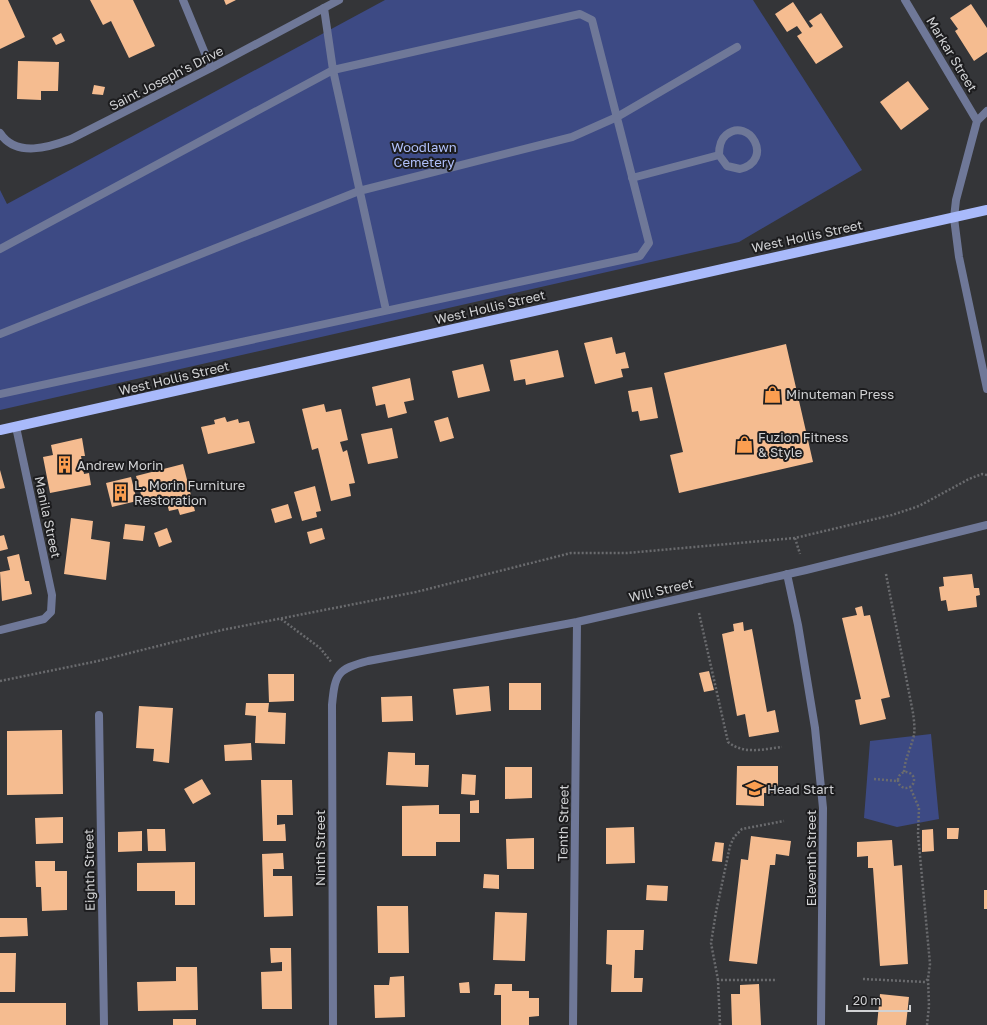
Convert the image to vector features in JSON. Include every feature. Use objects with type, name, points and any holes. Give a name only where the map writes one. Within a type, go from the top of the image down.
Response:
[{"type":"main road","name":"West Hollis Street","points":[[0,430],[987,210]]},
{"type":"street","points":[[183,0],[211,68]]},
{"type":"street","name":"Saint Joseph's Drive","points":[[0,133],[13,144],[24,148],[52,146],[71,139],[211,68],[339,0]]},
{"type":"street","name":"Markar Street","points":[[906,0],[978,121]]},
{"type":"street","points":[[324,8],[333,70],[386,310]]},
{"type":"street","points":[[0,249],[333,70],[580,14],[592,20],[649,243],[640,256],[0,394]]},
{"type":"street","points":[[0,334],[359,191],[572,137],[617,117],[737,47]]},
{"type":"street","points":[[987,111],[978,121],[956,200],[954,218],[959,257],[987,389]]},
{"type":"street","points":[[733,131],[739,131],[750,135],[757,145],[758,152],[752,164],[740,169],[727,166],[719,155],[720,143],[723,138],[733,131]]},
{"type":"street","points":[[632,178],[719,155]]},
{"type":"street","name":"Manila Street","points":[[0,630],[44,619],[51,612],[52,595],[16,427]]},
{"type":"street","name":"Will Street","points":[[340,672],[353,665],[368,661],[577,622],[787,574],[987,525]]},
{"type":"street","name":"Eleventh Street","points":[[787,574],[798,625],[815,728],[823,808],[822,1025]]},
{"type":"street","name":"Tenth Street","points":[[573,1025],[577,622]]},
{"type":"street","name":"Ninth Street","points":[[333,1025],[332,705],[335,682],[340,672]]},
{"type":"street","name":"Eighth Street","points":[[99,715],[104,1025]]},
{"type":"path","points":[[0,681],[98,661],[222,630],[416,592],[571,553],[627,553],[795,538],[892,515],[919,506],[982,474],[987,475]]},
{"type":"path","points":[[795,538],[800,554]]},
{"type":"path","points":[[886,574],[913,713],[915,731],[906,756],[904,772]]},
{"type":"path","points":[[699,613],[728,742],[735,747],[745,750],[782,747]]},
{"type":"path","points":[[281,619],[320,648],[340,672]]},
{"type":"path","points":[[904,772],[910,772],[913,777],[913,782],[910,787],[902,787],[898,781],[898,776],[904,772]]},
{"type":"path","points":[[874,779],[898,781]]},
{"type":"path","points":[[910,787],[919,808],[918,834],[930,964],[928,979],[929,1006],[927,1025]]},
{"type":"path","points":[[720,1025],[718,980],[711,943],[730,846],[734,837],[742,829],[784,821]]},
{"type":"path","points":[[863,979],[925,982],[928,979]]},
{"type":"path","points":[[718,980],[777,980]]},
{"type":"green space","name":"Woodlawn Cemetery","points":[[385,0],[753,0],[862,170],[739,242],[0,410],[0,190],[7,204]]},
{"type":"green space","points":[[931,734],[939,819],[897,827],[864,818],[870,741]]},
{"type":"building","points":[[0,0],[8,0],[25,37],[0,49]]},
{"type":"building","points":[[90,0],[133,0],[155,46],[129,58],[111,21],[103,25]]},
{"type":"building","points":[[224,0],[236,0],[226,5]]},
{"type":"building","points":[[793,2],[810,28],[813,26],[809,21],[821,13],[843,47],[816,64],[797,36],[802,33],[797,26],[787,32],[775,14]]},
{"type":"building","points":[[971,4],[987,28],[987,52],[974,61],[955,31],[958,29],[950,18]]},
{"type":"building","points":[[61,33],[65,41],[56,45],[52,38]]},
{"type":"building","points":[[18,61],[59,62],[58,91],[41,91],[41,100],[17,99]]},
{"type":"building","points":[[908,81],[929,109],[901,130],[880,102]]},
{"type":"building","points":[[94,85],[105,87],[103,95],[92,94]]},
{"type":"building","points":[[612,337],[616,354],[625,352],[629,368],[621,369],[623,377],[595,384],[584,343]]},
{"type":"building","points":[[786,344],[813,462],[679,493],[670,455],[683,452],[664,373]]},
{"type":"building","points":[[558,350],[564,377],[526,385],[525,379],[514,381],[510,360]]},
{"type":"building","points":[[483,364],[490,391],[458,398],[452,371]]},
{"type":"building","points":[[410,378],[414,400],[404,402],[407,413],[388,418],[385,404],[376,406],[372,387]]},
{"type":"building","points":[[652,387],[658,418],[640,421],[638,411],[632,412],[628,391]]},
{"type":"building","points":[[324,404],[326,412],[341,409],[348,440],[340,442],[343,452],[347,450],[355,483],[349,484],[351,496],[331,501],[318,448],[312,450],[302,409]]},
{"type":"building","points":[[225,417],[227,422],[238,419],[239,423],[249,421],[255,443],[208,454],[201,427],[215,424],[214,420]]},
{"type":"building","points":[[448,417],[454,438],[440,442],[434,421]]},
{"type":"building","points":[[392,428],[398,458],[368,464],[361,434]]},
{"type":"building","name":"Andrew Morin","points":[[82,438],[85,456],[81,456],[84,474],[89,473],[91,485],[50,493],[43,457],[53,455],[51,445]]},
{"type":"building","points":[[183,464],[195,511],[180,515],[178,509],[169,511],[165,496],[143,502],[136,476]]},
{"type":"building","points":[[0,470],[5,488],[0,489]]},
{"type":"building","name":"L. Morin Furniture Restoration","points":[[131,477],[137,501],[112,507],[106,483]]},
{"type":"building","points":[[315,486],[321,511],[316,512],[317,517],[302,521],[294,492]]},
{"type":"building","points":[[288,504],[292,518],[275,523],[271,509]]},
{"type":"building","points":[[71,518],[93,521],[91,539],[110,542],[106,580],[64,574]]},
{"type":"building","points":[[125,524],[145,526],[143,541],[123,539]]},
{"type":"building","points":[[167,528],[172,542],[159,547],[154,533]]},
{"type":"building","points":[[322,528],[325,539],[310,544],[307,532]]},
{"type":"building","points":[[4,535],[8,549],[0,551],[0,536]]},
{"type":"building","points":[[19,554],[25,581],[29,581],[32,594],[2,601],[0,572],[10,570],[7,557]]},
{"type":"building","points":[[972,574],[974,588],[979,588],[980,595],[976,596],[977,607],[948,611],[946,600],[941,601],[939,587],[944,586],[943,577]]},
{"type":"building","points":[[862,606],[864,616],[870,615],[890,697],[881,699],[886,719],[860,725],[855,700],[861,699],[842,618],[857,615],[855,608]]},
{"type":"building","points":[[743,622],[744,631],[752,629],[767,712],[775,710],[779,732],[749,737],[745,714],[737,716],[722,634],[734,631],[733,624]]},
{"type":"building","points":[[709,671],[714,690],[704,692],[699,673]]},
{"type":"building","points":[[268,674],[294,674],[294,701],[269,702]]},
{"type":"building","points":[[509,683],[541,683],[541,710],[509,710]]},
{"type":"building","points":[[489,686],[491,711],[456,715],[453,689]]},
{"type":"building","points":[[412,696],[413,721],[382,722],[381,697]]},
{"type":"building","points":[[246,703],[269,703],[268,712],[286,713],[285,744],[255,743],[256,716],[245,715]]},
{"type":"building","points":[[139,706],[173,708],[169,763],[153,761],[154,749],[136,748]]},
{"type":"building","points":[[62,730],[63,794],[7,795],[7,731]]},
{"type":"building","points":[[251,743],[252,760],[225,761],[224,745]]},
{"type":"building","points":[[388,752],[415,753],[415,765],[429,765],[428,787],[386,785]]},
{"type":"building","points":[[737,766],[778,766],[778,793],[764,793],[764,806],[736,805]]},
{"type":"building","points":[[505,767],[532,767],[532,798],[505,799]]},
{"type":"building","points":[[462,774],[476,775],[475,795],[461,794]]},
{"type":"building","points":[[202,779],[211,794],[193,804],[184,789]]},
{"type":"building","points":[[261,780],[292,780],[293,815],[277,815],[277,825],[285,824],[286,841],[263,841]]},
{"type":"building","points":[[479,800],[479,813],[470,813],[470,801]]},
{"type":"building","points":[[439,805],[439,814],[460,814],[460,842],[436,842],[436,856],[402,856],[402,806]]},
{"type":"building","points":[[63,817],[63,843],[36,844],[35,818]]},
{"type":"building","points":[[634,827],[635,863],[606,864],[606,828]]},
{"type":"building","points":[[947,828],[959,828],[958,839],[947,839]]},
{"type":"building","points":[[147,829],[165,829],[166,851],[148,851]]},
{"type":"building","points":[[933,829],[934,851],[922,852],[922,830]]},
{"type":"building","points":[[142,831],[142,851],[118,852],[118,832]]},
{"type":"building","points":[[751,836],[791,841],[789,856],[776,854],[775,865],[770,865],[757,964],[729,961],[741,859],[748,860]]},
{"type":"building","points":[[534,838],[534,869],[507,869],[506,839]]},
{"type":"building","points":[[892,840],[894,866],[902,865],[908,964],[880,966],[873,868],[868,868],[868,856],[857,857],[857,842]]},
{"type":"building","points":[[715,842],[724,843],[722,862],[712,861]]},
{"type":"building","points":[[283,853],[284,869],[273,869],[273,876],[292,876],[293,916],[264,917],[262,854]]},
{"type":"building","points":[[35,861],[55,861],[55,871],[67,871],[67,910],[42,911],[41,887],[36,887]]},
{"type":"building","points":[[195,862],[195,905],[175,905],[175,891],[137,891],[137,863]]},
{"type":"building","points":[[484,874],[499,875],[499,889],[483,888]]},
{"type":"building","points":[[647,885],[668,886],[667,901],[646,900]]},
{"type":"building","points":[[984,890],[987,890],[987,909],[984,909]]},
{"type":"building","points":[[377,906],[408,906],[409,953],[378,953]]},
{"type":"building","points":[[495,912],[527,913],[525,961],[493,960]]},
{"type":"building","points":[[0,918],[27,918],[28,936],[0,937]]},
{"type":"building","points":[[607,930],[644,930],[643,950],[635,950],[634,978],[643,978],[642,992],[611,992],[612,965],[606,964]]},
{"type":"building","points":[[270,948],[291,948],[292,1009],[262,1009],[261,972],[282,971],[282,962],[271,963]]},
{"type":"building","points":[[0,953],[16,953],[15,992],[0,992]]},
{"type":"building","points":[[176,967],[197,967],[198,1010],[138,1011],[137,982],[176,981]]},
{"type":"building","points":[[404,976],[405,1017],[375,1018],[374,985],[389,985],[390,977]]},
{"type":"building","points":[[469,982],[470,993],[460,993],[459,983]]},
{"type":"building","points":[[495,984],[512,984],[512,991],[529,991],[529,998],[539,998],[539,1016],[529,1017],[529,1025],[501,1025],[501,995],[494,995]]},
{"type":"building","points":[[759,984],[761,1025],[732,1025],[731,994],[740,994],[740,985]]},
{"type":"building","points":[[880,994],[909,997],[906,1025],[877,1025]]},
{"type":"building","points":[[0,1003],[66,1003],[66,1025],[0,1025]]},
{"type":"building","points":[[173,1019],[196,1019],[196,1025],[173,1025]]},
{"type":"place","name":"Minuteman Press","points":[[773,394]]},
{"type":"place","name":"Fuzion Fitness & Style","points":[[745,444]]},
{"type":"place","name":"Andrew Morin","points":[[64,465]]},
{"type":"place","name":"L. Morin Furniture Restoration","points":[[121,492]]},
{"type":"place","name":"Head Start","points":[[754,789]]}]
